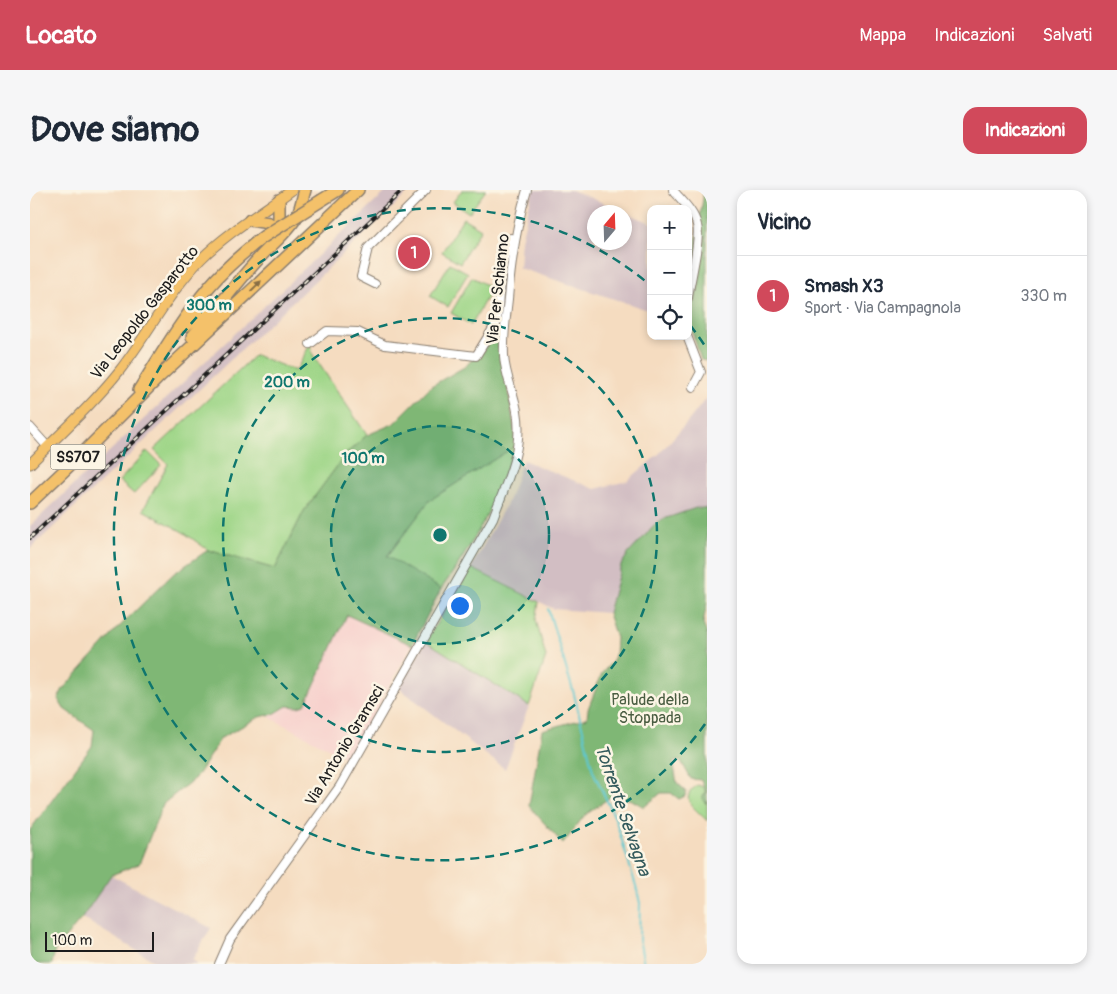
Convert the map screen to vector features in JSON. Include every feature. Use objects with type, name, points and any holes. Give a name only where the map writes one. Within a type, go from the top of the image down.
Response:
[{"type":"highway","points":[[157,379],[262,255],[295,220],[305,190]]},
{"type":"highway","name":"SS707","points":[[125,410],[168,344],[208,288],[239,257],[263,237],[338,190]]},
{"type":"highway","name":"SS707","points":[[30,503],[157,379],[358,190]]},
{"type":"highway","points":[[279,200],[292,211],[295,220]]},
{"type":"highway","points":[[262,255],[276,230],[279,220],[279,200]]},
{"type":"highway","points":[[250,220],[268,223],[276,230]]},
{"type":"highway","points":[[143,383],[186,325],[223,300]]},
{"type":"main road","name":"Via Leopoldo Gasparotto","points":[[30,464],[95,400],[120,370],[173,294],[201,260],[226,237],[292,190]]},
{"type":"street","points":[[376,284],[361,277],[368,248],[426,190]]},
{"type":"street","name":"Via Per Schianno","points":[[468,559],[492,518],[515,458],[519,434],[517,411],[504,357],[504,332],[513,250],[527,190]]},
{"type":"street","points":[[673,190],[690,210],[697,225],[698,236],[688,295]]},
{"type":"street","points":[[310,344],[327,331],[358,332],[385,344],[476,356],[497,322],[501,266],[523,205]]},
{"type":"street","points":[[689,340],[701,372],[694,387]]},
{"type":"street","points":[[30,427],[48,446]]},
{"type":"street","name":"Via Antonio Gramsci","points":[[219,964],[230,939],[340,786],[468,559]]},
{"type":"shaded area","points":[[388,190],[411,190],[30,549],[30,526]]},
{"type":"shaded area","points":[[533,190],[572,190],[608,205],[587,205],[587,250],[632,250],[632,215],[647,221],[647,310],[519,268],[521,240]]},
{"type":"shaded area","points":[[707,397],[707,508],[696,508],[653,526],[621,565],[608,613],[554,609],[471,568],[509,499],[523,460],[595,489],[627,481],[659,454]]},
{"type":"shaded area","points":[[347,614],[412,645],[349,759],[267,716],[287,706],[298,707],[305,704]]},
{"type":"shaded area","points":[[426,641],[529,706],[505,769],[399,688]]},
{"type":"shaded area","points":[[111,875],[211,928],[192,960],[199,964],[159,964],[82,918]]},
{"type":"green space","points":[[462,190],[486,190],[469,213],[453,202]]},
{"type":"green space","points":[[703,190],[707,190],[707,361],[701,360],[692,331],[692,262]]},
{"type":"green space","points":[[463,218],[481,229],[460,263],[442,252]]},
{"type":"green space","points":[[450,263],[468,273],[448,307],[430,296]]},
{"type":"green space","points":[[472,277],[492,288],[471,325],[451,313]]},
{"type":"green space","points":[[497,322],[517,445],[430,500],[387,556],[441,589],[412,645],[347,615],[305,705],[298,707],[287,706],[274,714],[259,717],[221,738],[196,777],[163,804],[139,864],[111,875],[82,918],[55,950],[52,964],[30,964],[30,830],[92,746],[94,730],[64,709],[58,699],[63,689],[122,624],[173,574],[208,550],[275,569],[304,511],[346,454],[367,435],[393,424],[431,386],[466,366],[487,343]]},
{"type":"green space","points":[[310,344],[313,355],[367,435],[346,454],[304,511],[275,569],[208,550],[183,532],[143,510],[168,464],[154,450],[255,355],[296,371]]},
{"type":"green space","points":[[517,445],[480,528],[441,589],[387,557],[430,500]]},
{"type":"green space","points":[[147,451],[161,465],[134,494],[119,481]]},
{"type":"green space","name":"Palude della Stoppada","points":[[696,508],[707,508],[707,602],[703,624],[707,634],[707,803],[703,801],[703,796],[706,793],[701,780],[691,779],[681,761],[673,762],[677,783],[686,791],[685,796],[679,799],[671,793],[661,793],[644,807],[632,800],[613,795],[584,816],[563,844],[529,806],[542,730],[587,718],[588,709],[602,673],[613,661],[615,655],[616,638],[608,613],[621,565],[628,554],[653,526],[661,520]]},
{"type":"green space","points":[[471,568],[539,602],[536,620],[546,657],[529,706],[426,641]]},
{"type":"green space","points":[[698,785],[705,788],[707,821],[690,804],[689,795]]},
{"type":"waterway","name":"Torrente Selvagna","points":[[548,609],[574,694],[593,771],[615,818],[636,886],[640,903],[639,939],[644,964]]},
{"type":"railway","points":[[30,538],[403,190]]},
{"type":"place","name":"Smash X3","points":[[414,253]]}]
